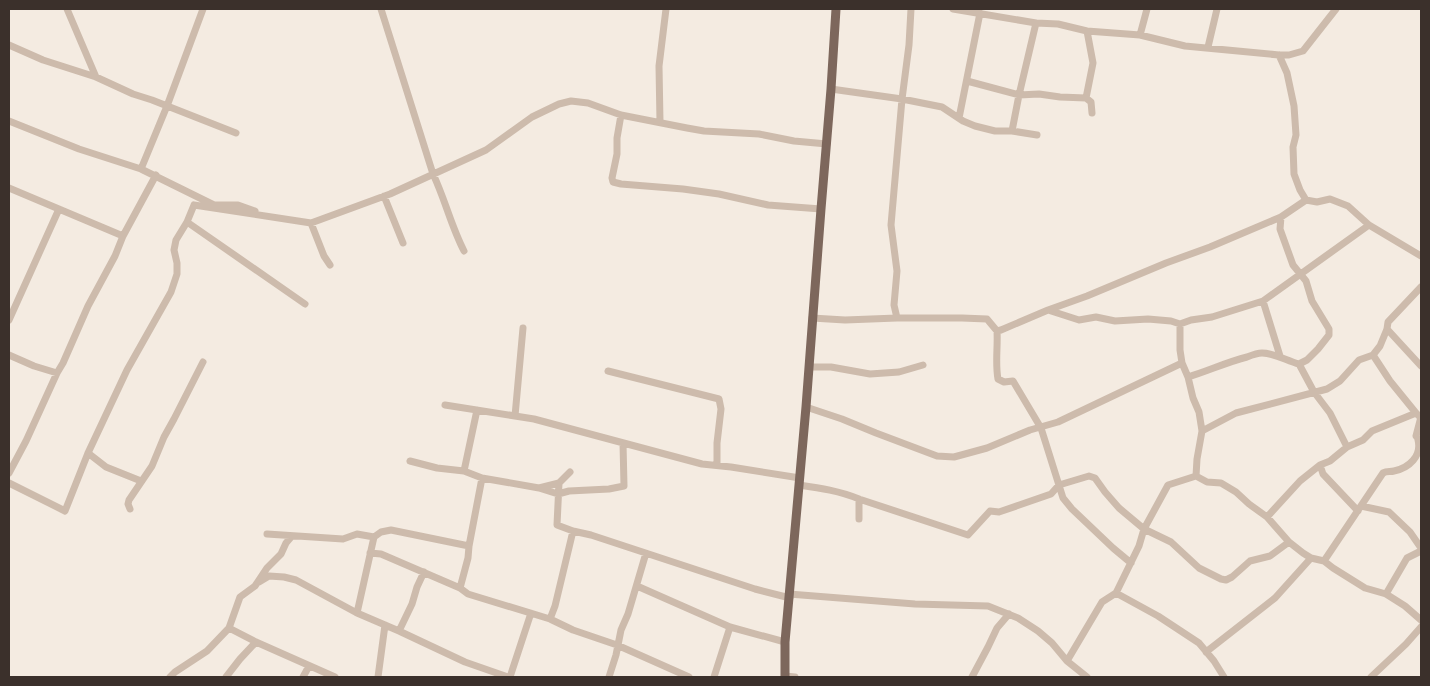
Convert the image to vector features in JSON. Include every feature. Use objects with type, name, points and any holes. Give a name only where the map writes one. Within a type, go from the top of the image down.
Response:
[{"type":"main road","points":[[785,677],[785,642],[810,366],[836,9]]},
{"type":"street","points":[[67,9],[96,77]]},
{"type":"street","points":[[142,168],[167,106],[201,9]]},
{"type":"street","points":[[381,9],[433,174],[464,251]]},
{"type":"street","points":[[660,122],[659,66],[666,9]]},
{"type":"street","points":[[897,318],[894,305],[897,271],[891,225],[911,9]]},
{"type":"street","points":[[953,9],[980,13],[999,12],[1036,23],[1058,24],[1087,31],[1140,35],[1186,46],[1279,55],[1289,55],[1303,51],[1336,9]]},
{"type":"street","points":[[1140,35],[1147,9]]},
{"type":"street","points":[[1208,47],[1218,9]]},
{"type":"street","points":[[959,118],[980,13]]},
{"type":"street","points":[[1012,131],[1018,95],[1036,23]]},
{"type":"street","points":[[1086,98],[1093,63],[1087,31]]},
{"type":"street","points":[[9,46],[96,77],[133,94],[236,133]]},
{"type":"street","points":[[1279,55],[1287,73],[1294,106],[1296,134],[1293,147],[1294,174],[1306,200]]},
{"type":"street","points":[[967,81],[1018,95],[1038,94],[1086,98],[1091,102],[1092,113]]},
{"type":"street","points":[[831,89],[942,107],[975,126],[995,131],[1012,131],[1037,135]]},
{"type":"street","points":[[194,205],[311,223],[384,196],[486,150],[532,117],[559,104],[571,102],[588,103],[621,114],[704,131],[759,134],[794,141],[827,144]]},
{"type":"street","points":[[621,114],[613,182],[720,194],[768,206],[820,210]]},
{"type":"street","points":[[9,121],[79,149],[142,168],[214,206],[238,205],[274,217],[194,205]]},
{"type":"street","points":[[9,473],[12,459],[26,441],[88,306],[156,175]]},
{"type":"street","points":[[9,188],[124,236]]},
{"type":"street","points":[[384,196],[403,243]]},
{"type":"street","points":[[997,331],[1281,217],[1306,200],[1317,202],[1330,199],[1348,206],[1369,225],[1421,256]]},
{"type":"street","points":[[9,483],[65,511],[88,453],[136,351],[171,292],[177,274],[174,250],[176,240],[187,222],[194,205]]},
{"type":"street","points":[[9,320],[59,209]]},
{"type":"street","points":[[1188,377],[1261,353],[1280,356],[1299,364],[1307,360],[1318,349],[1328,335],[1329,329],[1327,324],[1316,310],[1306,281],[1293,265],[1280,229],[1281,217]]},
{"type":"street","points":[[187,222],[305,304]]},
{"type":"street","points":[[311,223],[330,266]]},
{"type":"street","points":[[1048,310],[1079,320],[1096,317],[1115,321],[1148,319],[1171,321],[1180,324],[1191,320],[1212,317],[1263,301],[1369,225]]},
{"type":"street","points":[[1202,431],[1236,412],[1327,389],[1340,381],[1359,360],[1373,355],[1380,346],[1388,322],[1421,287]]},
{"type":"street","points":[[1263,301],[1280,356]]},
{"type":"street","points":[[812,318],[844,320],[897,318],[987,319],[997,331],[998,349],[996,366],[998,379],[1004,382],[1013,381],[1041,428],[1063,498],[1072,509],[1131,563]]},
{"type":"street","points":[[1180,324],[1182,363],[1199,412],[1202,431],[1196,476]]},
{"type":"street","points":[[515,416],[523,328]]},
{"type":"street","points":[[1387,329],[1421,366]]},
{"type":"street","points":[[9,355],[34,366],[57,373]]},
{"type":"street","points":[[1373,355],[1390,381],[1419,416]]},
{"type":"street","points":[[130,510],[129,500],[152,466],[164,437],[179,412],[203,362]]},
{"type":"street","points":[[806,406],[937,456],[954,457],[1058,422],[1182,363]]},
{"type":"street","points":[[1299,364],[1314,392],[1330,413],[1347,447]]},
{"type":"street","points":[[810,366],[831,367],[870,374],[898,372],[923,365]]},
{"type":"street","points":[[608,371],[719,399],[721,409],[717,443],[717,465]]},
{"type":"street","points":[[445,405],[534,419],[702,464],[717,465],[848,494],[859,500],[968,535],[990,511],[999,512],[1051,494],[1059,485],[1089,476],[1095,478],[1119,508],[1144,529],[1171,542],[1199,568],[1226,580],[1250,561],[1270,556],[1289,542]]},
{"type":"street","points":[[464,471],[478,410]]},
{"type":"street","points":[[1324,561],[1382,473],[1407,467],[1419,454],[1420,442],[1416,432],[1419,416]]},
{"type":"street","points":[[1267,517],[1300,481],[1347,447],[1363,440],[1372,432],[1419,416]]},
{"type":"street","points":[[410,461],[437,468],[464,471],[482,478],[539,488],[558,494],[569,491],[609,489],[624,486],[623,442]]},
{"type":"street","points":[[88,453],[106,467],[141,481]]},
{"type":"street","points":[[1320,465],[1323,474],[1359,508],[1389,512],[1410,532],[1421,550],[1407,558],[1386,594]]},
{"type":"street","points":[[539,488],[559,483],[570,472]]},
{"type":"street","points":[[1067,660],[1102,602],[1116,593],[1131,563],[1144,529],[1168,485],[1196,476],[1206,482],[1221,482],[1267,517],[1289,542],[1311,558],[1324,561],[1364,588],[1386,594],[1421,620]]},
{"type":"street","points":[[460,588],[468,558],[482,478]]},
{"type":"street","points":[[559,483],[557,525],[573,531],[646,552],[755,589],[789,596],[915,604],[988,606],[1027,623],[1087,677]]},
{"type":"street","points":[[859,500],[859,519]]},
{"type":"street","points":[[357,613],[374,537],[380,532],[391,530],[469,546]]},
{"type":"street","points":[[550,619],[555,606],[573,531]]},
{"type":"street","points":[[266,534],[343,540],[357,534],[374,537]]},
{"type":"street","points":[[259,582],[267,568],[281,554],[292,536]]},
{"type":"street","points":[[609,677],[646,552]]},
{"type":"street","points":[[370,553],[381,554],[460,588],[468,594],[550,619],[689,677]]},
{"type":"street","points":[[1206,652],[1275,598],[1311,558]]},
{"type":"street","points":[[400,631],[424,572]]},
{"type":"street","points":[[170,677],[207,651],[229,628],[240,597],[269,576],[284,576],[296,580],[357,613],[466,662],[509,677],[531,613]]},
{"type":"street","points":[[637,586],[730,627],[785,642]]},
{"type":"street","points":[[1116,593],[1158,616],[1199,643],[1224,677]]},
{"type":"street","points":[[972,677],[996,628],[1008,614]]},
{"type":"street","points":[[378,677],[385,625]]},
{"type":"street","points":[[714,677],[730,627]]},
{"type":"street","points":[[1371,677],[1421,627]]},
{"type":"street","points":[[229,628],[335,677]]},
{"type":"street","points":[[226,677],[256,642]]},
{"type":"street","points":[[303,677],[310,666]]},
{"type":"street","points":[[785,677],[795,677]]}]
